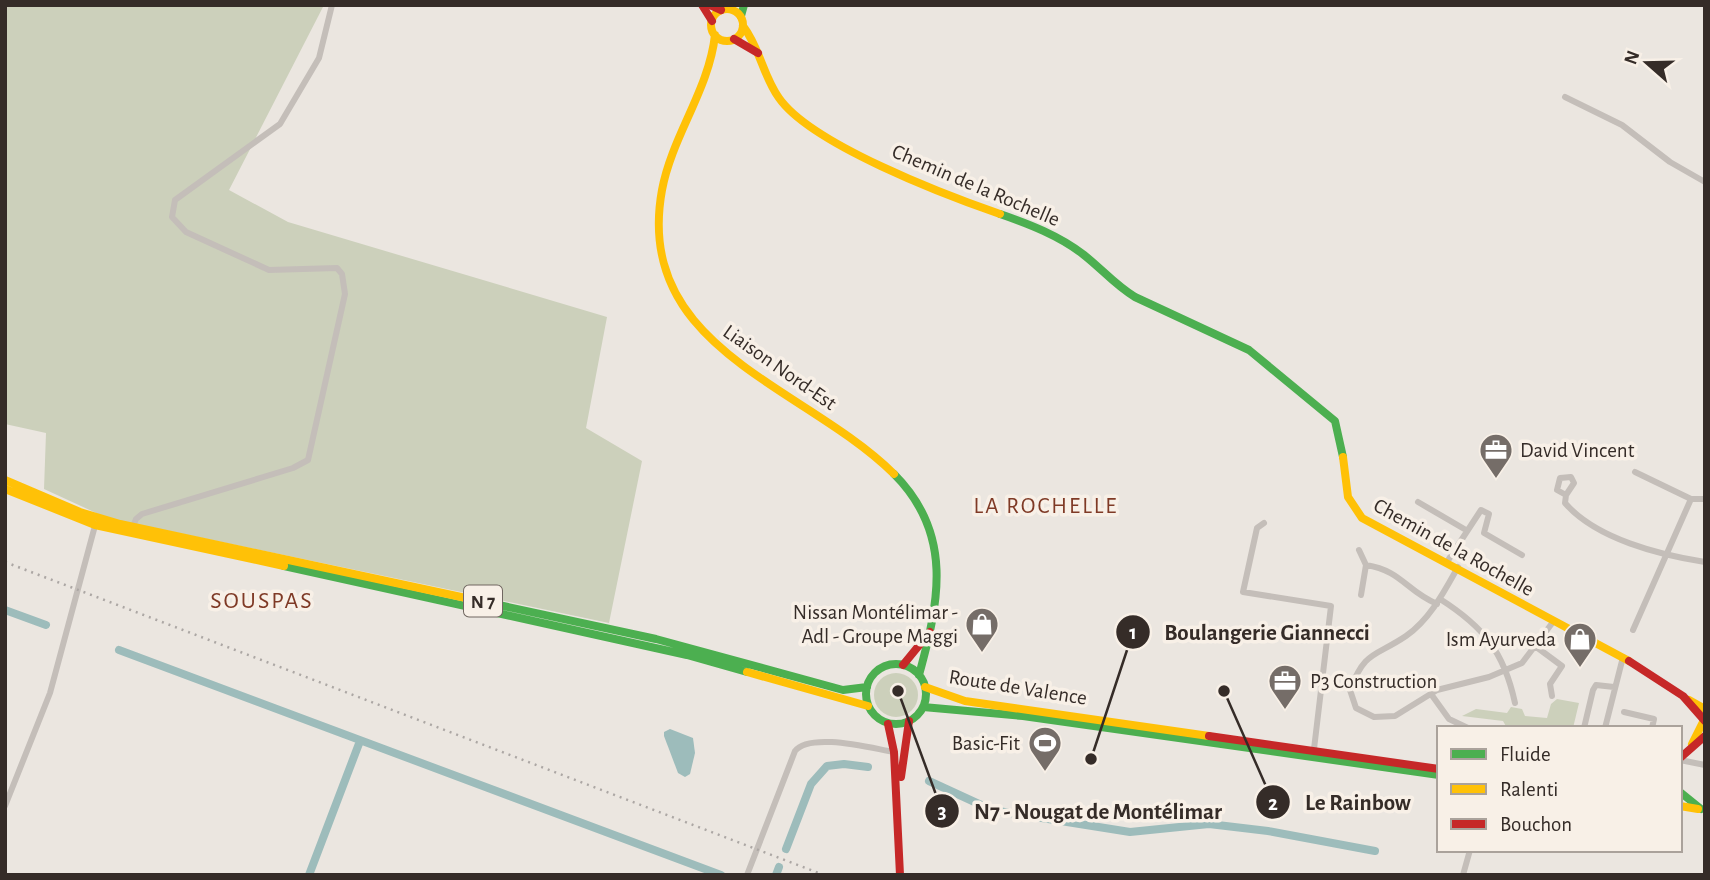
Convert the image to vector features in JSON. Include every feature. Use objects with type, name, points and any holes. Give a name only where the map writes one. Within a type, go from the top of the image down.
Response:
[{"type":"main road","points":[[702,5],[712,21],[715,35],[732,40],[761,55]]},
{"type":"main road","points":[[710,5],[726,8],[741,16]]},
{"type":"main road","points":[[732,40],[743,26],[741,16],[744,5]]},
{"type":"main road","points":[[712,21],[726,8]]},
{"type":"main road","name":"Chemin de la Rochelle","points":[[743,26],[761,55],[779,98],[815,129],[921,186],[1025,223],[1067,243],[1085,255],[1118,287],[1135,297],[1250,350],[1335,421],[1343,435],[1345,490],[1351,508],[1363,518],[1458,567],[1553,622],[1623,657],[1683,696],[1704,720]]},
{"type":"main road","name":"Liaison Nord-Est","points":[[715,35],[709,68],[663,176],[657,202],[657,233],[663,267],[678,301],[702,333],[724,353],[878,456],[901,479],[919,506],[932,535],[938,582],[932,629],[919,675]]},
{"type":"main road","name":"Liaison Nord-Est","points":[[709,68],[732,40]]},
{"type":"main road","name":"N 7","points":[[5,480],[96,522]]},
{"type":"main road","name":"N 7","points":[[5,489],[96,522],[687,655],[867,706]]},
{"type":"main road","name":"N 7","points":[[132,530],[656,639],[843,690],[867,687]]},
{"type":"main road","points":[[909,721],[888,723],[875,716],[867,706],[867,687],[880,669],[903,665],[932,629]]},
{"type":"main road","points":[[898,805],[909,721],[923,707],[925,687],[919,675],[903,665]]},
{"type":"main road","name":"Route de Valence","points":[[925,687],[965,701],[1314,749],[1437,772]]},
{"type":"main road","points":[[1683,696],[1705,709]]},
{"type":"main road","name":"Route de Valence","points":[[923,707],[1023,716],[1437,772]]},
{"type":"main road","points":[[1682,757],[1704,720]]},
{"type":"main road","points":[[888,723],[894,752],[900,875]]},
{"type":"main road","points":[[1690,747],[1705,736]]},
{"type":"main road","points":[[1682,793],[1703,809]]},
{"type":"main road","points":[[1682,806],[1703,809]]},
{"type":"street","points":[[132,530],[142,514],[293,468],[308,460],[345,294],[342,274],[337,268],[268,270],[186,232],[172,217],[175,200],[280,124],[318,58],[332,5]]},
{"type":"street","points":[[1565,97],[1622,125],[1670,162],[1705,182]]},
{"type":"street","points":[[1635,472],[1691,499],[1705,499]]},
{"type":"street","points":[[1566,495],[1557,490],[1556,484],[1565,476],[1572,477],[1574,482],[1566,495],[1566,503],[1573,512],[1621,540],[1665,556],[1705,562]]},
{"type":"street","points":[[1633,629],[1691,499]]},
{"type":"street","points":[[1418,502],[1468,528],[1484,533],[1522,555]]},
{"type":"street","points":[[1447,562],[1481,510],[1489,514],[1484,533]]},
{"type":"street","points":[[5,806],[50,693],[96,522]]},
{"type":"street","points":[[1264,523],[1256,528],[1243,592],[1331,606],[1314,749]]},
{"type":"street","points":[[1359,550],[1366,565],[1361,595]]},
{"type":"street","points":[[1366,565],[1387,568],[1405,585],[1468,617],[1492,642],[1507,669],[1515,703]]},
{"type":"street","points":[[1458,567],[1439,601],[1405,636],[1378,649],[1359,667],[1350,690],[1356,708],[1374,717],[1395,716],[1431,694],[1522,663],[1553,622]]},
{"type":"street","points":[[1535,646],[1562,666],[1550,684],[1552,696]]},
{"type":"street","points":[[1605,726],[1623,657]]},
{"type":"street","points":[[1584,726],[1593,690],[1597,685],[1614,687]]},
{"type":"street","points":[[1431,694],[1449,719],[1464,726]]},
{"type":"street","points":[[1623,712],[1654,719],[1652,726]]},
{"type":"street","points":[[747,875],[794,751],[800,744],[816,741],[894,752]]},
{"type":"street","points":[[1682,759],[1705,765]]},
{"type":"street","points":[[1463,875],[1469,852]]},
{"type":"green space","points":[[5,5],[324,5],[229,190],[288,222],[607,317],[586,428],[642,461],[609,623],[107,518],[44,489],[46,433],[5,424]]},
{"type":"green space","points":[[896,673],[905,674],[912,679],[917,686],[917,704],[912,711],[905,716],[896,717],[887,716],[880,711],[875,704],[874,695],[875,686],[880,679],[887,674]]},
{"type":"green space","points":[[1557,699],[1579,703],[1573,726],[1506,726],[1503,721],[1462,716],[1476,709],[1507,713],[1511,707],[1522,709],[1525,716],[1547,718],[1551,704]]},
{"type":"water","points":[[670,729],[693,738],[695,753],[690,774],[685,777],[678,773],[664,736],[664,732]]},
{"type":"waterway","points":[[5,610],[46,625]]},
{"type":"waterway","points":[[119,650],[721,875]]},
{"type":"waterway","points":[[309,875],[360,741]]},
{"type":"waterway","points":[[786,849],[811,784],[827,766],[844,764],[868,767]]},
{"type":"waterway","points":[[929,781],[992,810],[1130,832],[1209,824],[1268,831],[1375,851]]},
{"type":"waterway","points":[[776,875],[779,867]]},
{"type":"railway","points":[[5,562],[824,875]]},
{"type":"traffic: fast","points":[[741,16],[744,5]]},
{"type":"traffic: fast","points":[[1000,214],[1065,242],[1135,297],[1249,350],[1335,421],[1343,457]]},
{"type":"traffic: fast","points":[[894,474],[913,497],[926,520],[934,545],[936,595],[919,675]]},
{"type":"traffic: fast","points":[[284,566],[687,655],[747,672]]},
{"type":"traffic: fast","points":[[494,604],[656,639],[843,690],[867,687]]},
{"type":"traffic: fast","points":[[896,664],[913,669],[921,677],[926,694],[921,711],[913,719],[896,724],[879,719],[871,711],[866,694],[871,677],[879,669],[896,664]]},
{"type":"traffic: fast","points":[[923,707],[1023,716],[1437,775]]},
{"type":"traffic: fast","points":[[1682,794],[1701,809]]},
{"type":"traffic: slow","points":[[727,9],[738,14],[743,25],[738,36],[727,41],[716,36],[711,25],[716,14],[727,9]]},
{"type":"traffic: slow","points":[[743,26],[754,43],[779,98],[795,115],[819,133],[914,181],[1000,214]]},
{"type":"traffic: slow","points":[[715,35],[706,75],[674,151],[662,190],[660,244],[673,289],[699,326],[733,358],[857,443],[894,474]]},
{"type":"traffic: slow","points":[[1343,457],[1348,497],[1362,518],[1629,661]]},
{"type":"traffic: slow","points":[[5,480],[80,512],[120,524],[494,604]]},
{"type":"traffic: slow","points":[[5,489],[95,525],[284,566]]},
{"type":"traffic: slow","points":[[747,672],[868,706]]},
{"type":"traffic: slow","points":[[925,687],[965,701],[1209,736]]},
{"type":"traffic: slow","points":[[1689,700],[1705,709]]},
{"type":"traffic: slow","points":[[1692,744],[1705,718]]},
{"type":"traffic: slow","points":[[1682,806],[1698,809]]},
{"type":"traffic: jam","points":[[702,5],[712,21]]},
{"type":"traffic: jam","points":[[710,5],[721,10]]},
{"type":"traffic: jam","points":[[734,39],[758,53]]},
{"type":"traffic: jam","points":[[903,665],[930,632]]},
{"type":"traffic: jam","points":[[1629,661],[1683,696],[1705,721]]},
{"type":"traffic: jam","points":[[901,777],[909,721]]},
{"type":"traffic: jam","points":[[888,724],[894,752],[900,875]]},
{"type":"traffic: jam","points":[[1209,736],[1437,769]]},
{"type":"traffic: jam","points":[[1682,756],[1705,736]]},
{"type":"place","name":"David Vincent","points":[[1496,480]]},
{"type":"place","name":"Nissan Montélimar - Adl - Groupe Maggi","points":[[982,654]]},
{"type":"place","name":"Ism Ayurveda","points":[[1580,669]]},
{"type":"place","name":"N7 - Nougat de Montélimar","points":[[898,691]]},
{"type":"place","name":"Le Rainbow","points":[[1224,691]]},
{"type":"place","name":"P3 Construction","points":[[1285,711]]},
{"type":"place","name":"Boulangerie Giannecci","points":[[1091,759]]},
{"type":"place","name":"Basic-Fit","points":[[1045,773]]},
{"type":"district","name":"LA ROCHELLE","points":[[1046,505]]},
{"type":"district","name":"SOUSPAS","points":[[262,600]]}]
